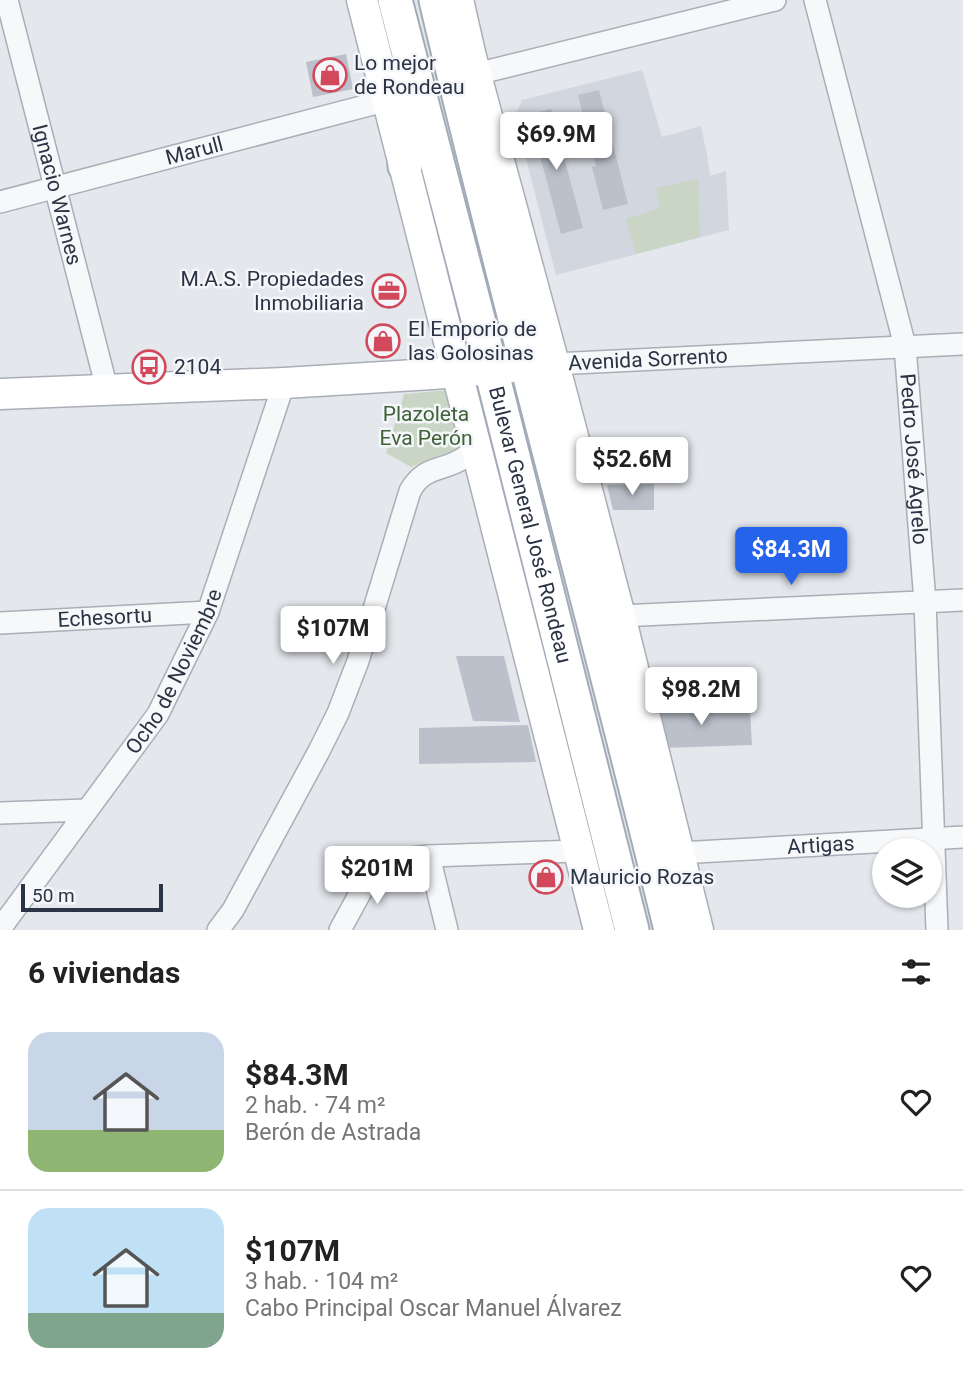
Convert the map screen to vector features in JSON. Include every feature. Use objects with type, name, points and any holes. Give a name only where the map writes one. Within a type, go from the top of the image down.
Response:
[{"type":"main road","name":"Bulevar General José Rondeau","points":[[362,0],[599,930]]},
{"type":"main road","name":"Bulevar General José Rondeau","points":[[436,0],[473,158],[620,616],[698,930]]},
{"type":"main road","name":"Bulevar General José Rondeau","points":[[458,0],[671,930]]},
{"type":"main road","name":"Bulevar General José Rondeau","points":[[399,15],[632,930]]},
{"type":"main road","points":[[399,15],[405,166]]},
{"type":"main road","points":[[473,66],[473,158]]},
{"type":"main road","name":"Avenida Sorrento","points":[[0,394],[284,383],[540,365]]},
{"type":"main road","points":[[637,790],[639,693]]},
{"type":"street","name":"Ignacio Warnes","points":[[7,0],[107,389]]},
{"type":"street","points":[[473,66],[775,0]]},
{"type":"street","name":"Pedro José Agrelo","points":[[815,0],[905,346],[925,602],[933,838]]},
{"type":"street","name":"Marull","points":[[0,202],[388,100]]},
{"type":"street","name":"Avenida Sorrento","points":[[540,365],[963,344]]},
{"type":"street","name":"Ocho de Noviembre","points":[[0,929],[158,714],[208,612],[284,383]]},
{"type":"street","points":[[218,930],[233,910],[338,713],[358,661],[410,491],[417,479],[432,470],[461,460],[476,449]]},
{"type":"street","points":[[620,616],[963,600]]},
{"type":"street","name":"Echesortu","points":[[0,623],[208,612]]},
{"type":"street","points":[[0,813],[87,810]]},
{"type":"street","name":"Artigas","points":[[942,838],[963,837]]},
{"type":"street","name":"Artigas","points":[[679,853],[872,842]]},
{"type":"street","points":[[340,930],[377,862],[429,856],[579,851]]},
{"type":"street","points":[[429,856],[447,930]]},
{"type":"street","name":"Pedro José Agrelo","points":[[936,908],[937,930]]},
{"type":"shaded area","points":[[642,70],[662,137],[701,126],[710,176],[726,171],[729,230],[556,275],[515,116],[522,100]]},
{"type":"green space","points":[[698,179],[700,237],[636,254],[626,219],[660,208],[656,188]]},
{"type":"green space","name":"Plazoleta Eva Perón","points":[[449,390],[461,447],[411,467],[386,453],[404,394]]},
{"type":"building","name":"Lo mejor de Rondeau","points":[[346,54],[353,89],[313,97],[306,62]]},
{"type":"building","points":[[599,90],[628,204],[603,210],[592,167],[596,166],[578,95]]},
{"type":"building","points":[[551,109],[583,228],[561,234],[529,115]]},
{"type":"building","points":[[654,484],[654,510],[613,510],[607,485]]},
{"type":"building","points":[[456,656],[504,656],[520,722],[473,721]]},
{"type":"building","points":[[676,699],[677,713],[750,710],[752,745],[663,748],[650,700]]},
{"type":"building","points":[[528,725],[536,762],[419,764],[419,728]]},
{"type":"place","name":"Lo mejor de Rondeau","points":[[330,75]]},
{"type":"place","name":"M.A.S. Propiedades Inmobiliaria","points":[[389,291]]},
{"type":"place","name":"El Emporio de las Golosinas","points":[[383,341]]},
{"type":"place","name":"2104","points":[[149,367]]},
{"type":"place","name":"Mauricio Rozas","points":[[546,877]]}]
